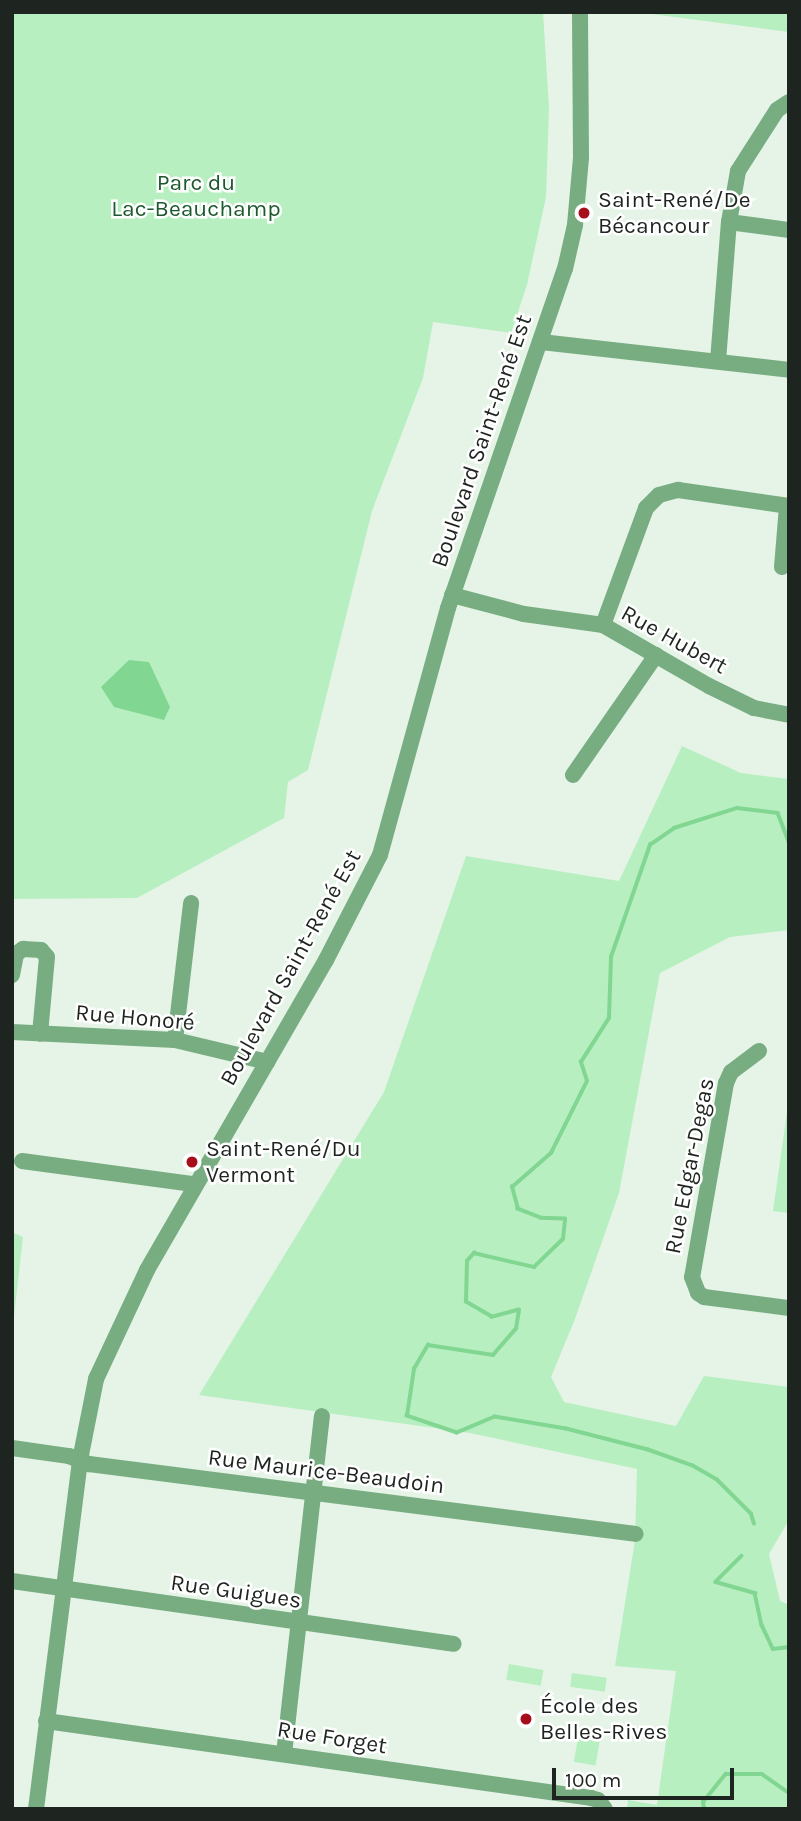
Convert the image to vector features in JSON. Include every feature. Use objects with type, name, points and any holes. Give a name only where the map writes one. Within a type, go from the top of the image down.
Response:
[{"type":"street","name":"Boulevard Saint-René Est","points":[[36,1809],[80,1460],[91,1394],[102,1364],[147,1270],[356,905],[380,855],[452,595],[565,270],[575,225],[581,158],[580,12]]},
{"type":"street","points":[[718,361],[729,222],[738,171],[777,110],[789,102]]},
{"type":"street","points":[[729,222],[789,230]]},
{"type":"street","points":[[541,342],[789,370]]},
{"type":"street","points":[[603,625],[646,508],[659,495],[678,490],[788,506],[782,567]]},
{"type":"street","name":"Rue Hubert","points":[[452,595],[524,614],[603,625],[709,686],[754,708],[789,715]]},
{"type":"street","points":[[573,775],[656,655]]},
{"type":"street","points":[[175,1040],[191,903]]},
{"type":"street","name":"Rue Honoré","points":[[12,975],[16,954],[23,949],[41,950],[47,957],[40,1034]]},
{"type":"street","name":"Rue Honoré","points":[[12,1032],[175,1040],[267,1062]]},
{"type":"street","name":"Rue Edgar-Degas","points":[[759,1051],[731,1072],[726,1083],[692,1277],[698,1293],[704,1297],[789,1308]]},
{"type":"street","points":[[22,1161],[194,1184]]},
{"type":"street","points":[[284,1754],[322,1416]]},
{"type":"street","name":"Rue Maurice-Beaudoin","points":[[12,1448],[89,1464],[313,1495],[636,1534]]},
{"type":"street","name":"Rue Guigues","points":[[12,1581],[454,1644]]},
{"type":"street","name":"Rue Forget","points":[[47,1721],[591,1798],[602,1802],[605,1809]]},
{"type":"green space","name":"Parc du Lac-Beauchamp","points":[[12,12],[543,12],[549,108],[546,197],[527,285],[511,333],[433,322],[423,378],[372,511],[308,770],[288,782],[284,818],[137,898],[12,899]]},
{"type":"green space","points":[[636,12],[789,12],[789,32],[751,27]]},
{"type":"green space","points":[[682,746],[741,773],[789,779],[789,930],[730,937],[660,973],[619,1193],[575,1319],[551,1377],[564,1402],[676,1426],[704,1376],[789,1387],[789,1520],[769,1554],[780,1601],[789,1605],[789,1809],[627,1809],[628,1800],[657,1805],[676,1671],[615,1666],[635,1540],[637,1469],[470,1433],[199,1395],[384,1092],[466,856],[619,881]]},
{"type":"green space","points":[[789,1098],[789,1213],[773,1211]]},
{"type":"green space","points":[[12,1232],[23,1237],[12,1334]]},
{"type":"green space","points":[[509,1664],[543,1670],[541,1686],[506,1680]]},
{"type":"green space","points":[[572,1673],[607,1678],[605,1692],[570,1687]]},
{"type":"green space","points":[[578,1738],[600,1742],[595,1765],[574,1762]]},
{"type":"shaded area","points":[[129,660],[149,662],[170,707],[164,720],[114,707],[101,687]]},
{"type":"waterway","points":[[754,1524],[751,1514],[717,1480],[693,1466],[648,1450],[566,1429],[495,1417],[457,1433],[407,1416],[414,1369],[428,1345],[493,1355],[516,1329],[519,1310],[492,1317],[466,1302],[467,1261],[474,1253],[534,1267],[563,1239],[565,1219],[541,1218],[518,1209],[512,1187],[551,1153],[587,1081],[581,1062],[609,1018],[611,957],[650,845],[674,828],[737,808],[778,813],[789,842]]},
{"type":"waterway","points":[[742,1556],[716,1582],[755,1593],[762,1625],[773,1649],[789,1647]]},
{"type":"waterway","points":[[704,1809],[703,1802],[726,1774],[762,1774],[789,1793]]},
{"type":"place","name":"Saint-René/De Bécancour","points":[[584,213]]},
{"type":"place","name":"Saint-René/Du Vermont","points":[[192,1162]]},
{"type":"place","name":"École des Belles-Rives","points":[[526,1719]]}]
